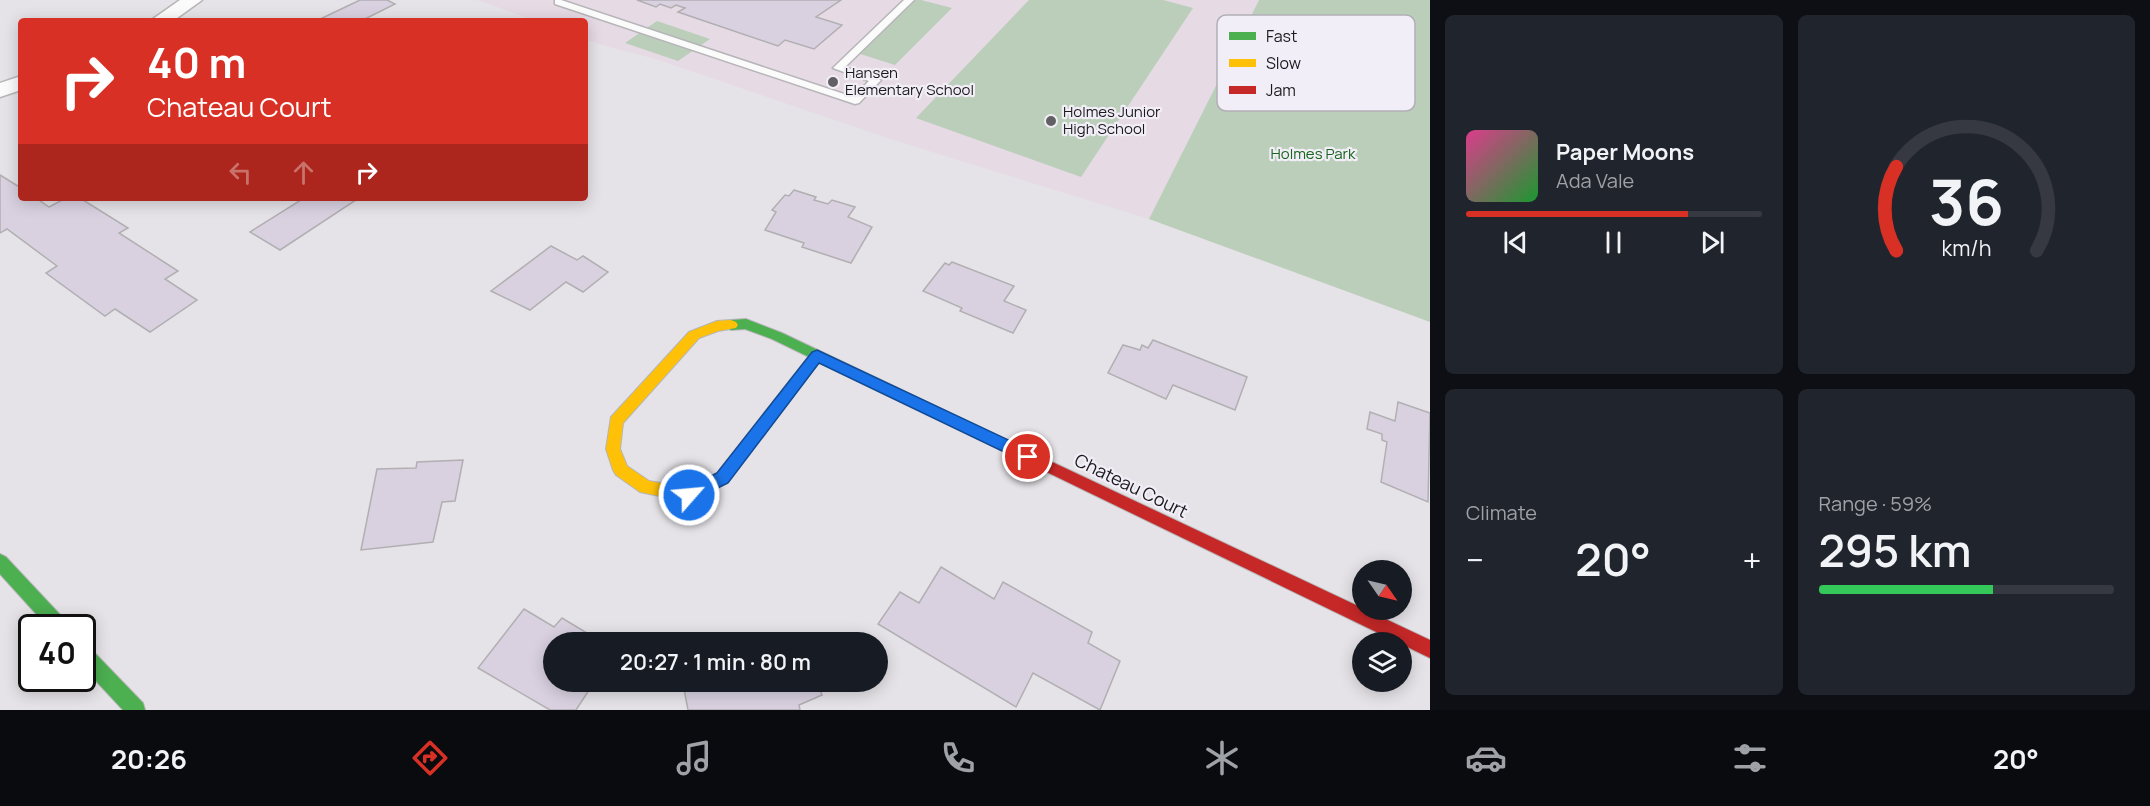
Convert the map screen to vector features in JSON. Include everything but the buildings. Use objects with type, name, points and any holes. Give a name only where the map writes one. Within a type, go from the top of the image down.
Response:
[{"type":"street","points":[[165,18],[193,0]]},
{"type":"street","points":[[0,92],[18,83]]},
{"type":"street","name":"Chateau Court","points":[[817,356],[722,478],[689,495],[645,487],[621,470],[613,449],[616,421],[694,335],[717,326],[746,324],[817,356],[1430,650]]},
{"type":"street","points":[[0,562],[48,614]]},
{"type":"street","points":[[96,667],[136,710]]},
{"type":"lane","points":[[558,2],[855,101],[876,80],[838,68],[909,0]]},
{"type":"shaded area","points":[[478,0],[1259,0],[1251,15],[1217,15],[1217,84],[1149,219],[887,138],[656,59],[588,40],[588,18],[527,18]]},
{"type":"green space","points":[[910,0],[921,0],[952,8],[895,65],[854,52]]},
{"type":"green space","points":[[1029,0],[1163,0],[1193,8],[1081,177],[916,118]]},
{"type":"green space","name":"Holmes Park","points":[[1259,0],[1430,0],[1430,322],[1149,219],[1217,84],[1217,111],[1415,111],[1415,15],[1251,15]]},
{"type":"green space","points":[[657,21],[710,39],[678,61],[625,43]]},
{"type":"traffic: fast","points":[[731,325],[746,324],[777,336],[1031,458]]},
{"type":"traffic: fast","points":[[0,562],[48,614]]},
{"type":"traffic: fast","points":[[96,667],[136,710]]},
{"type":"traffic: slow","points":[[731,325],[717,326],[694,335],[616,421],[613,449],[621,470],[645,487],[689,495],[722,478],[817,356]]},
{"type":"traffic: jam","points":[[1031,458],[1430,649]]},
{"type":"place","name":"Hansen Elementary School","points":[[833,82]]},
{"type":"place","name":"Holmes Junior High School","points":[[1051,121]]},
{"type":"route","points":[[689,495],[722,478],[817,356],[1028,457]]}]
